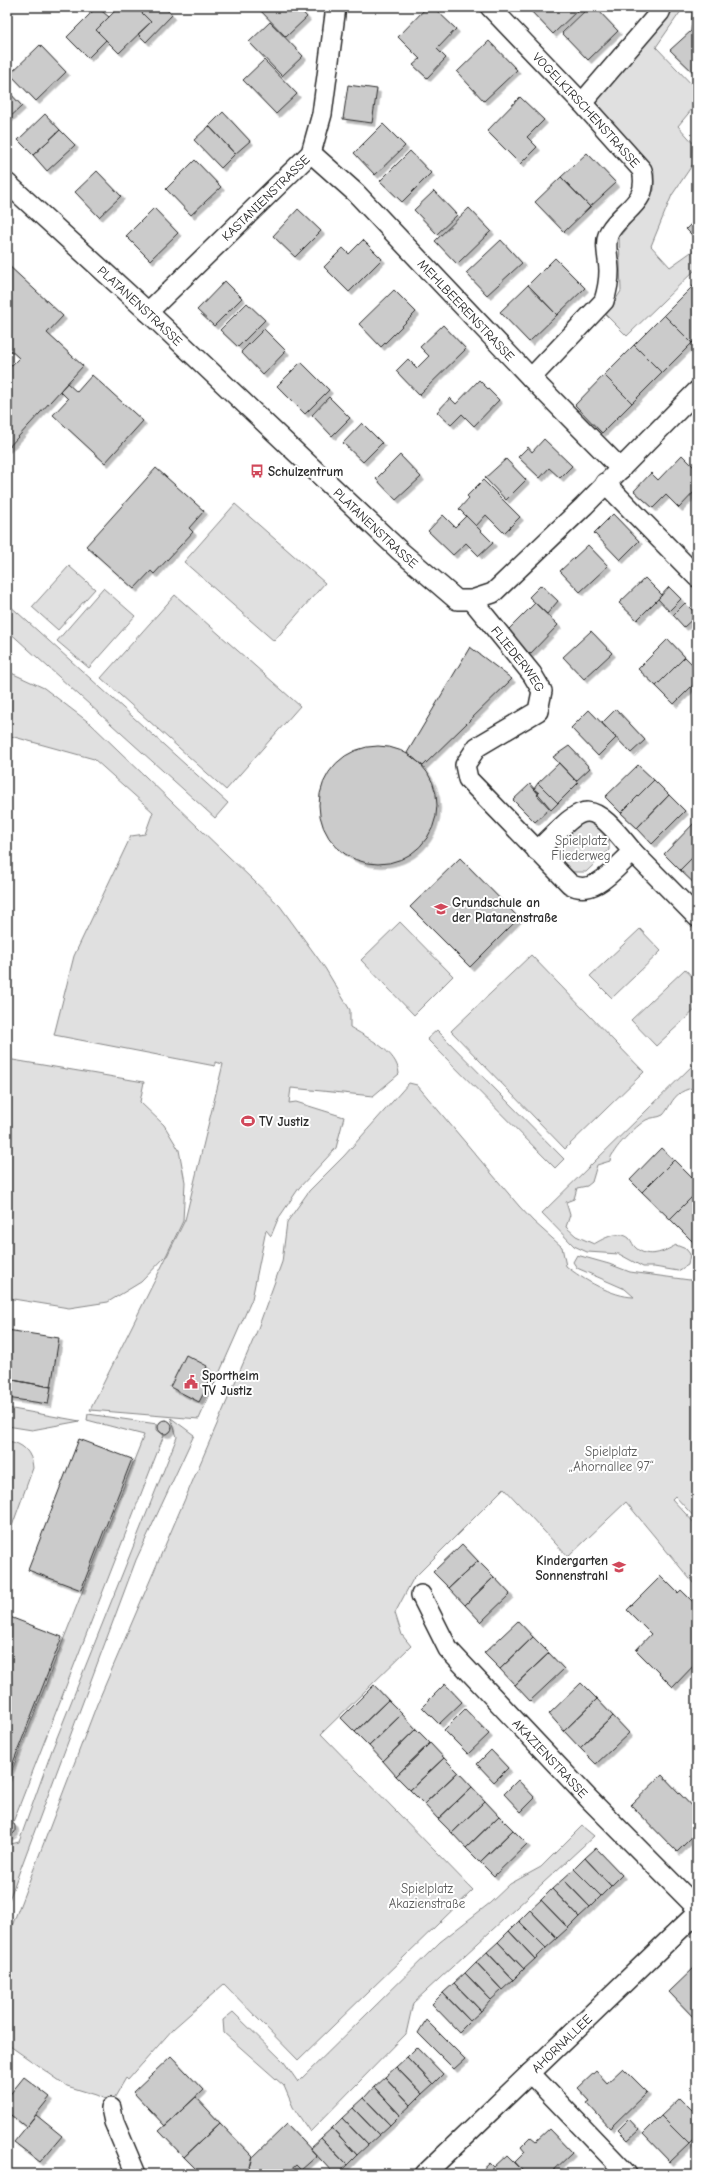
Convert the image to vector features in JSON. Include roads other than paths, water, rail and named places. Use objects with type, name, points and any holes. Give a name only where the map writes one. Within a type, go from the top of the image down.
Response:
[{"type":"street","name":"KASTANIENSTRASSE","points":[[148,312],[311,153],[322,114],[336,7]]},
{"type":"street","name":"VOGELKIRSCHENSTRASSE","points":[[490,7],[642,170],[645,184],[637,201],[609,232],[607,247],[608,289],[604,302],[531,378]]},
{"type":"street","points":[[582,104],[660,12],[662,7]]},
{"type":"street","name":"MEHLBEERENSTRASSE","points":[[311,153],[356,193],[531,378],[620,469]]},
{"type":"street","name":"PLATANENSTRASSE","points":[[7,183],[148,312],[400,551],[457,600],[472,600],[493,593],[620,469],[697,391]]},
{"type":"street","points":[[605,483],[697,577]]},
{"type":"street","name":"FLIEDERWEG","points":[[472,600],[532,674],[542,691],[538,711],[477,746],[466,765],[468,779],[570,884],[581,888],[595,886],[633,852]]},
{"type":"street","points":[[538,851],[573,816],[589,811],[599,814],[633,852],[697,917]]},
{"type":"street","name":"AKAZIENSTRASSE","points":[[422,1595],[448,1649],[589,1799],[697,1908]]},
{"type":"street","name":"AHORNALLEE","points":[[425,2174],[697,1913]]},
{"type":"street","points":[[530,2073],[627,2174]]},
{"type":"street","points":[[111,2108],[114,2122],[136,2174]]},
{"type":"place","name":"Schulzentrum","points":[[257,471]]},
{"type":"place","name":"Grundschule an der Platanenstraße","points":[[441,909]]},
{"type":"place","name":"TV Justiz","points":[[248,1121]]},
{"type":"place","name":"Sportheim TV Justiz","points":[[191,1382]]},
{"type":"place","name":"Kindergarten Sonnenstrahl","points":[[619,1567]]},
{"type":"park label","name":"Spielplatz Fliederweg","points":[[581,848]]},
{"type":"park label","name":"Spielplatz „Ahornallee 97“","points":[[611,1458]]},
{"type":"park label","name":"Spielplatz Akazienstraße","points":[[427,1896]]}]
